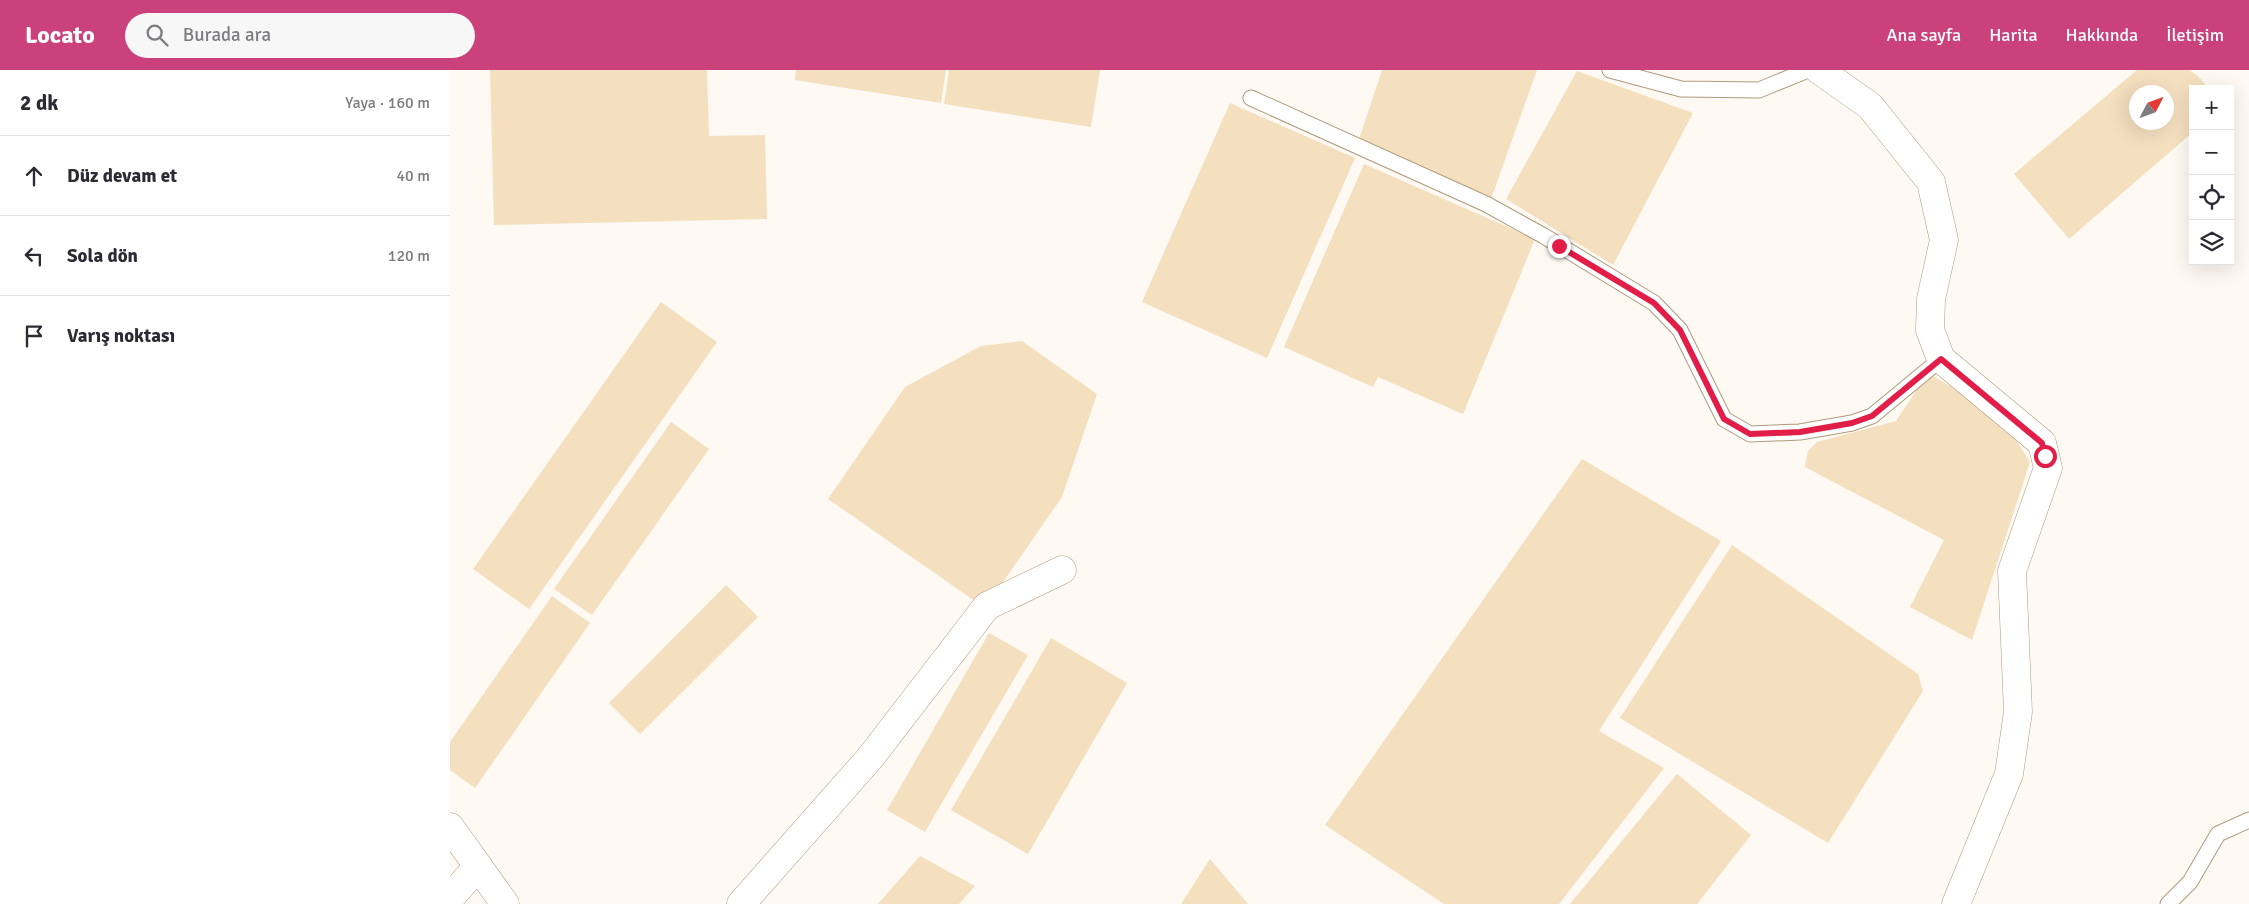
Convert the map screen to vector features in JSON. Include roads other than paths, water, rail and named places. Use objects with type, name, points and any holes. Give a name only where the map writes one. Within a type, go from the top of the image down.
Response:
[{"type":"street","points":[[1819,70],[1870,106],[1931,182],[1944,240],[1931,299],[1930,330],[1941,359],[2042,443],[2048,468],[2043,489],[2012,571],[2018,712],[2008,774],[1956,904]]},
{"type":"street","points":[[741,904],[870,758],[987,606],[1062,570]]},
{"type":"street","points":[[450,827],[505,904]]},
{"type":"street","points":[[450,898],[478,866]]},
{"type":"lane","points":[[1610,70],[1681,89],[1758,90],[1808,70]]},
{"type":"lane","points":[[1252,98],[1486,204],[1544,236],[1654,303],[1680,330],[1724,419],[1750,434],[1800,432],[1852,423],[1872,416],[1941,359]]},
{"type":"lane","points":[[2168,904],[2190,882],[2218,834],[2249,820]]}]
